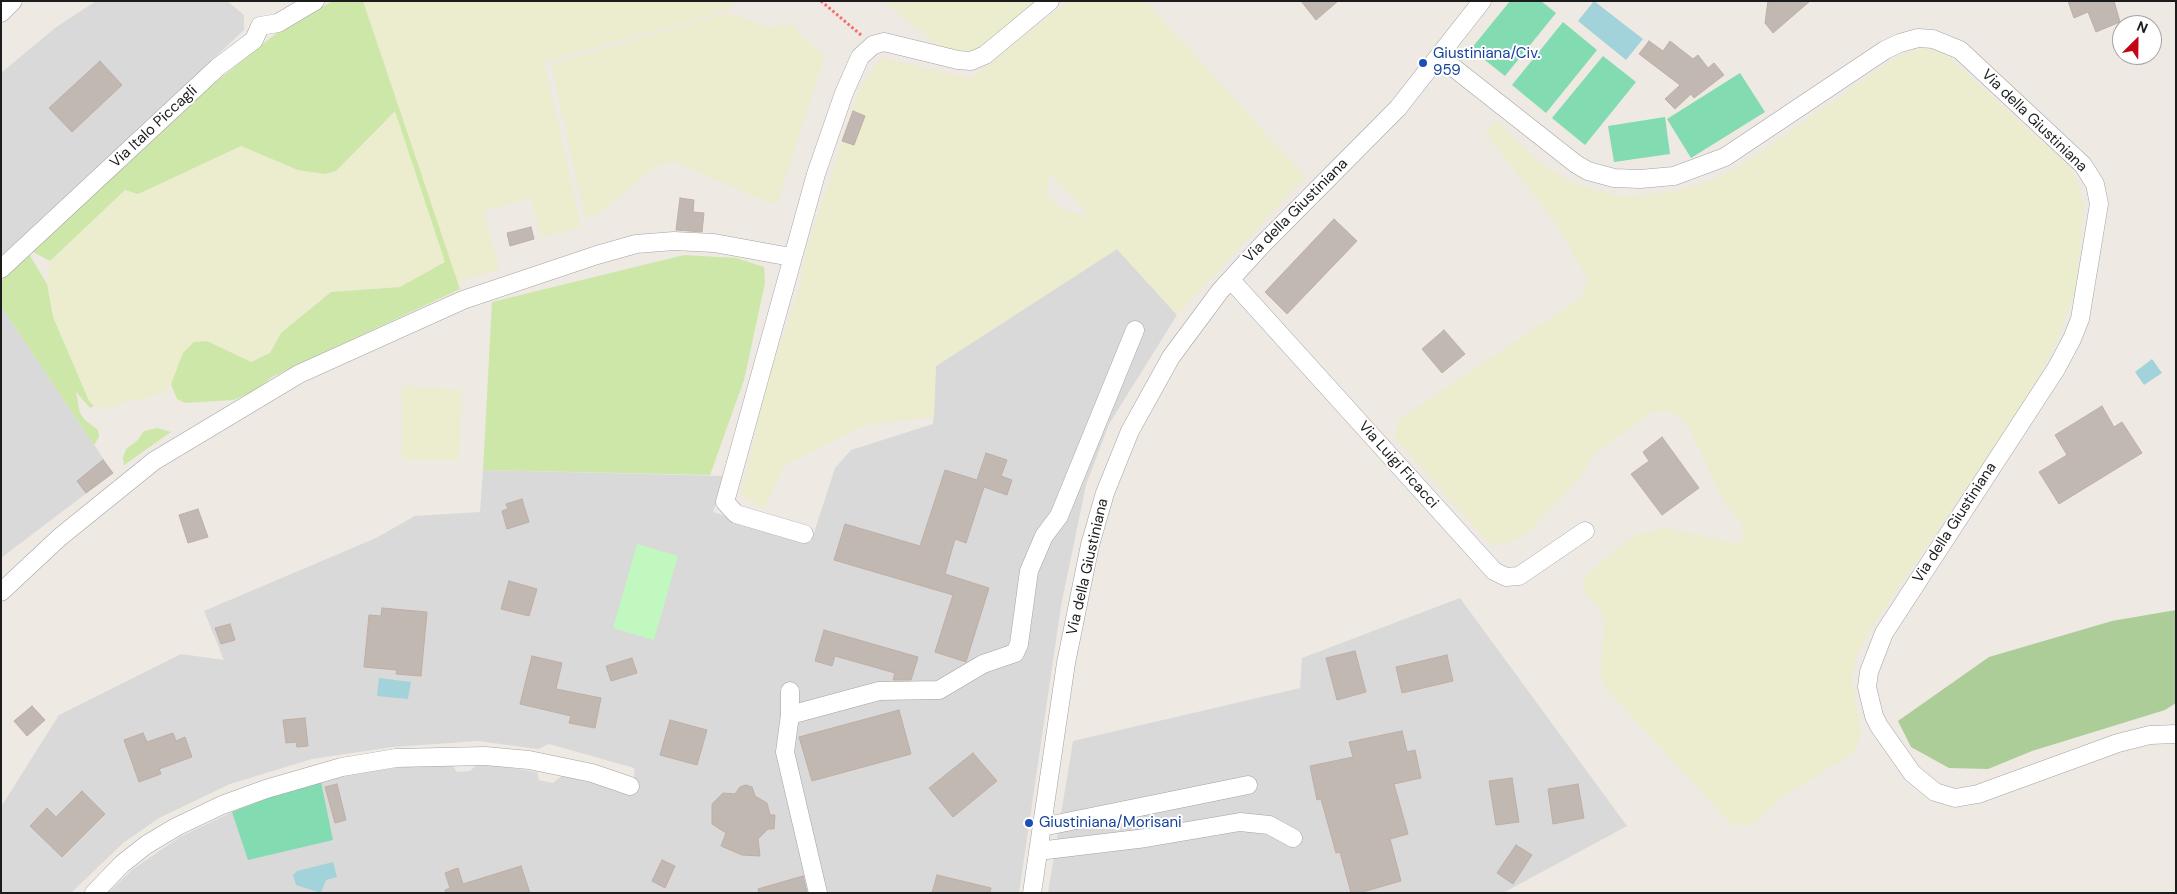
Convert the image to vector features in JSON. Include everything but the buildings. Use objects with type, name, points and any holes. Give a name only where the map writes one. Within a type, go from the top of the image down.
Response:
[{"type":"street","points":[[1,13],[14,1]]},
{"type":"street","name":"Via Italo Piccagli","points":[[1,269],[218,67],[254,40],[260,26],[278,23],[315,1]]},
{"type":"street","points":[[804,534],[736,514],[725,502],[791,257],[816,174],[844,93],[860,57],[873,45],[884,42],[958,60],[971,61],[985,55],[1050,1]]},
{"type":"street","name":"Via della Giustiniana","points":[[1032,893],[1070,643],[1090,545],[1105,493],[1130,431],[1162,370],[1188,332],[1272,234],[1393,114],[1440,57],[1482,1]]},
{"type":"street","name":"Via della Giustiniana","points":[[1440,57],[1576,164],[1614,178],[1640,179],[1674,176],[1725,157],[1885,50],[1900,43],[1918,38],[1933,39],[1960,50],[2083,165],[2095,184],[2099,204],[2080,319],[2072,339],[2056,369],[1884,633],[1868,672],[1867,687],[1874,716],[1912,773],[1935,792],[1955,798],[1978,794],[2118,743],[2150,735],[2176,734]]},
{"type":"street","points":[[1,592],[60,537],[154,461],[299,374],[455,304],[526,278],[636,244],[674,241],[714,243],[791,257]]},
{"type":"street","name":"Via Luigi Ficacci","points":[[1231,280],[1494,571],[1506,577],[1519,576],[1585,531]]},
{"type":"street","points":[[790,714],[879,691],[939,690],[983,664],[1015,653],[1019,644],[1030,571],[1044,536],[1059,516],[1135,330]]},
{"type":"street","points":[[790,691],[790,714],[785,752],[818,893]]},
{"type":"street","points":[[94,893],[122,864],[146,845],[176,827],[222,805],[257,792],[342,767],[396,758],[485,756],[538,762],[592,773],[630,786]]},
{"type":"street","points":[[1042,827],[1248,784]]},
{"type":"street","points":[[1038,851],[1146,838],[1240,822],[1268,825],[1293,838]]},
{"type":"path","points":[[821,1],[873,45]]},
{"type":"shaded area","points":[[96,1],[227,1],[244,15],[244,30],[1,256],[1,73],[55,28]]},
{"type":"shaded area","points":[[1117,249],[1177,315],[1109,424],[1086,485],[1061,606],[1019,893],[108,893],[133,869],[180,837],[232,812],[289,790],[352,773],[413,766],[453,766],[457,772],[470,771],[479,763],[537,772],[539,780],[553,783],[565,773],[635,794],[634,768],[549,744],[538,749],[478,741],[392,747],[312,759],[230,784],[159,818],[123,843],[71,893],[1,893],[1,807],[59,715],[181,654],[224,660],[204,611],[376,538],[415,516],[480,512],[483,470],[726,476],[713,512],[811,542],[835,468],[851,450],[933,424],[936,366]]},
{"type":"shaded area","points":[[1,306],[113,473],[1,558]]},
{"type":"shaded area","points":[[1460,598],[1627,826],[1503,893],[1048,893],[1073,741],[1300,688],[1302,658]]},
{"type":"green space","points":[[333,1],[363,1],[460,289],[272,377],[255,391],[233,400],[185,403],[177,399],[171,384],[183,353],[194,342],[207,341],[251,362],[270,353],[281,333],[331,292],[400,287],[445,262],[395,111],[336,171],[324,174],[298,170],[241,146],[138,194],[125,190],[50,261],[33,252],[38,244],[199,96],[279,31]]},
{"type":"green space","points":[[363,1],[734,1],[730,10],[544,62],[581,227],[541,238],[531,198],[484,211],[499,270],[457,281]]},
{"type":"green space","points":[[884,1],[1043,1],[1005,37],[971,54],[949,55]]},
{"type":"green space","points":[[1068,1],[1146,1],[1305,177],[1177,315],[1117,249],[936,366],[934,417],[866,425],[784,466],[764,509],[741,495],[769,376],[801,284],[805,254],[861,85],[882,58],[970,79]],"holes":[[[1049,172],[1088,215],[1061,209],[1047,195]]]},
{"type":"green space","points":[[1510,1],[1541,1],[1556,13],[1505,76],[1471,49]]},
{"type":"green space","points":[[724,14],[735,15],[771,28],[788,24],[796,27],[799,34],[823,54],[823,61],[778,202],[772,204],[675,162],[659,164],[596,216],[585,218],[552,68],[554,63]]},
{"type":"green space","points":[[1563,22],[1597,50],[1546,113],[1512,85]]},
{"type":"green space","points":[[1920,48],[1943,52],[2065,163],[2077,179],[2084,206],[2076,287],[2058,340],[2024,403],[1869,631],[1856,658],[1852,679],[1861,733],[1854,753],[1785,795],[1752,824],[1733,826],[1609,692],[1600,676],[1604,630],[1602,612],[1583,591],[1585,576],[1633,536],[1665,528],[1741,544],[1743,527],[1721,496],[1687,423],[1670,411],[1652,412],[1592,456],[1584,472],[1531,530],[1512,542],[1490,544],[1395,438],[1398,420],[1583,296],[1588,280],[1558,226],[1485,132],[1496,120],[1537,161],[1573,183],[1622,197],[1673,192],[1712,180],[1745,163],[1893,59]]},
{"type":"green space","points":[[1603,56],[1636,82],[1585,145],[1552,118]]},
{"type":"green space","points":[[1740,73],[1765,112],[1691,158],[1667,119]]},
{"type":"green space","points":[[395,110],[445,262],[400,287],[331,292],[281,333],[270,353],[250,362],[207,341],[183,353],[171,384],[165,392],[103,409],[89,401],[53,317],[47,284],[50,261],[126,189],[241,146],[298,170],[384,119]]},
{"type":"green space","points":[[1665,117],[1670,154],[1614,162],[1608,126]]},
{"type":"green space","points":[[29,254],[47,284],[53,317],[89,401],[94,406],[90,408],[76,392],[80,413],[85,420],[98,430],[99,437],[94,445],[1,306],[1,281],[24,256]]},
{"type":"green space","points":[[684,255],[736,258],[764,267],[765,283],[744,380],[710,475],[483,470],[492,302]]},
{"type":"green space","points":[[402,386],[462,390],[459,460],[402,460]]},
{"type":"green space","points":[[157,428],[171,432],[124,465],[123,458],[126,449],[137,441],[144,431]]},
{"type":"green space","points":[[637,544],[678,556],[654,640],[613,628]]},
{"type":"green space","points":[[2176,610],[2176,703],[2165,710],[2032,751],[1988,769],[1949,768],[1911,747],[1898,721],[1989,657],[2112,621]]},
{"type":"green space","points":[[321,782],[333,840],[248,860],[232,812],[289,790]]},
{"type":"water","points":[[1594,1],[1643,39],[1626,60],[1578,21]]},
{"type":"water","points":[[2152,359],[2162,373],[2144,385],[2135,372]]},
{"type":"water","points":[[379,678],[411,682],[408,699],[377,696]]},
{"type":"water","points":[[333,862],[337,877],[326,880],[321,893],[296,885],[293,875],[297,871]]},
{"type":"place","name":"Giustiniana/Civ. 959","points":[[1423,63]]},
{"type":"place","name":"Giustiniana/Morisani","points":[[1029,823]]}]
